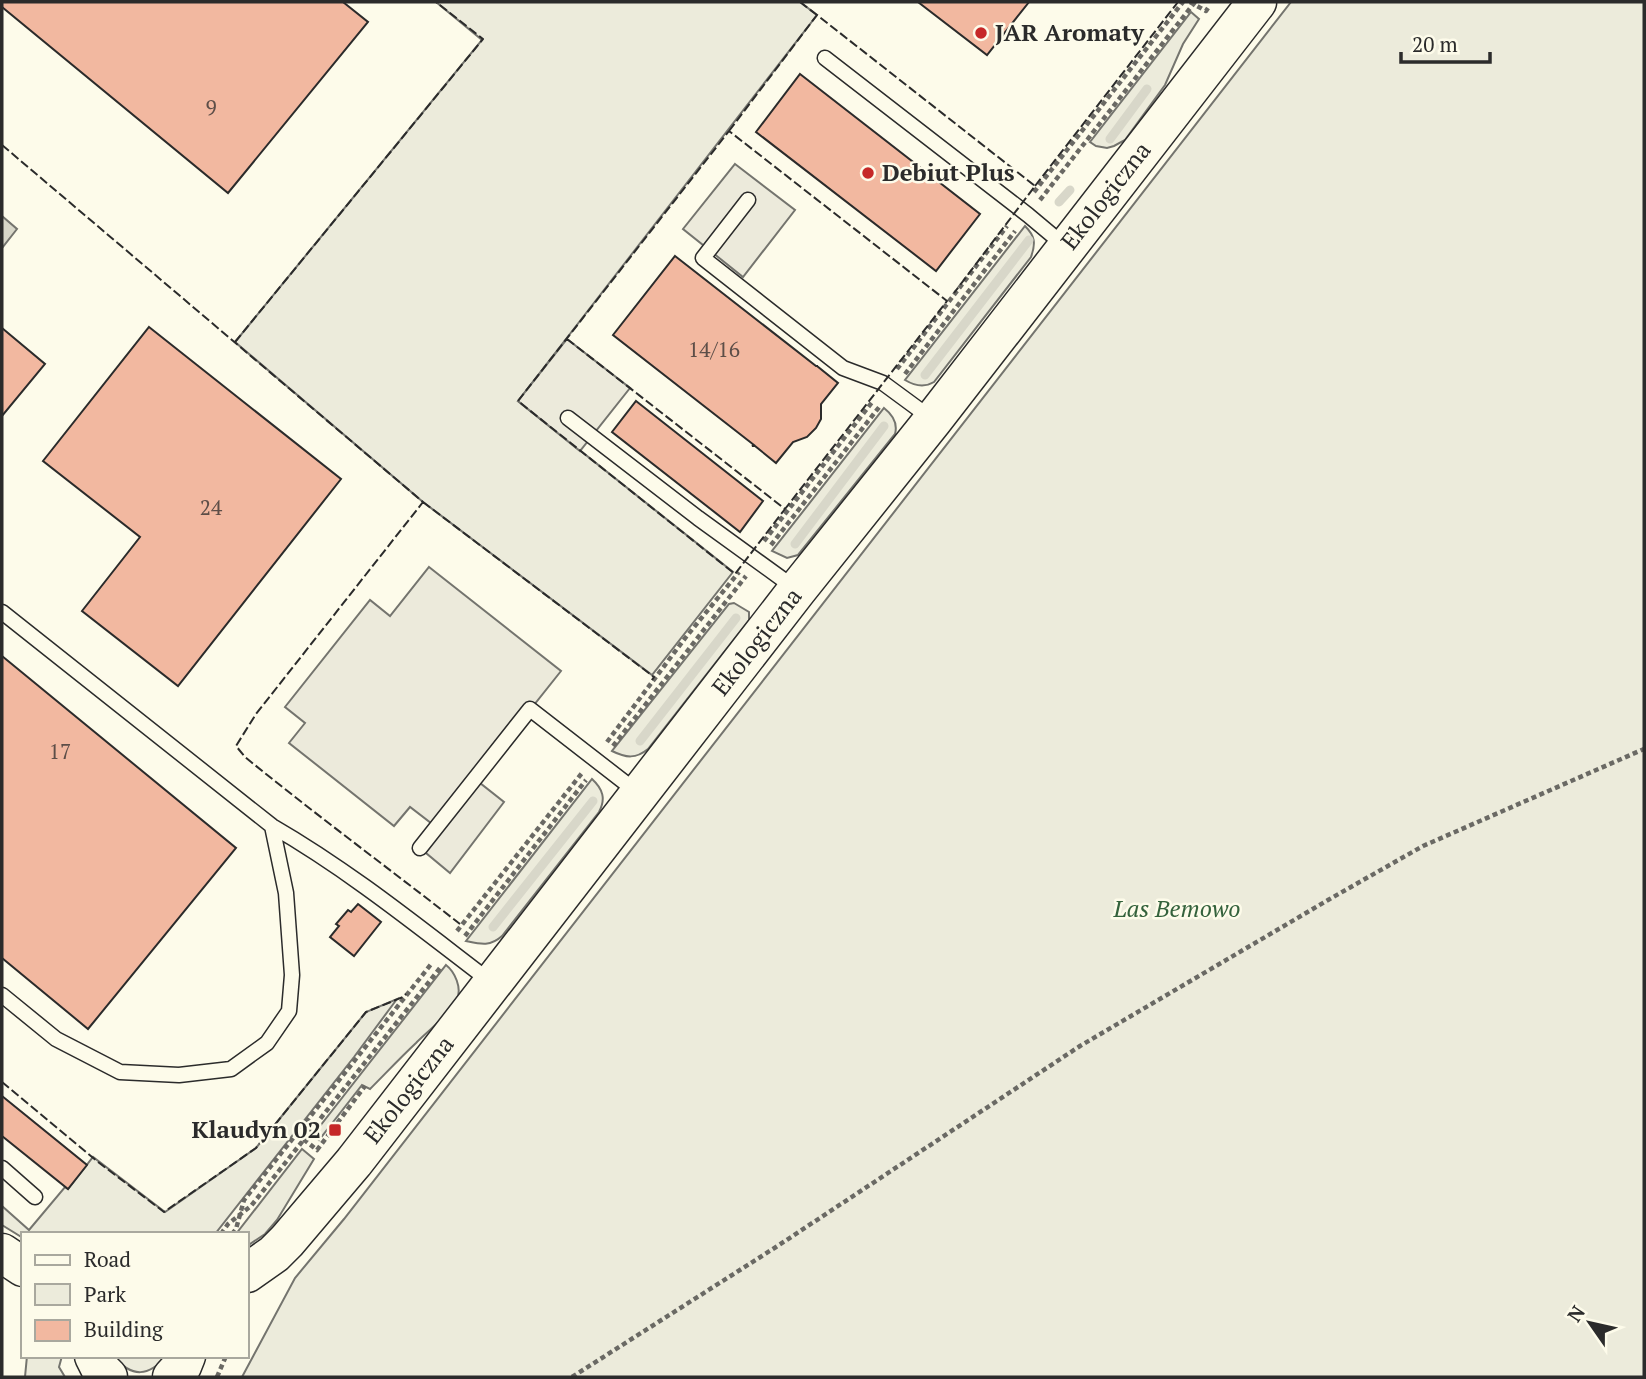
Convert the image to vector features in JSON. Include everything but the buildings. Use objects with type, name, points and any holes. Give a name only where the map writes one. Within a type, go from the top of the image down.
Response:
[{"type":"street","name":"Ekologiczna","points":[[248,1272],[287,1241],[354,1162],[1257,2]]},
{"type":"street","points":[[2,1253],[21,1266]]},
{"type":"street","points":[[95,1358],[108,1377]]},
{"type":"street","points":[[172,1377],[180,1370],[185,1358]]},
{"type":"lane","points":[[825,58],[1066,247]]},
{"type":"lane","points":[[748,200],[704,258],[843,368],[889,387],[933,420]]},
{"type":"lane","points":[[568,418],[797,590]]},
{"type":"lane","points":[[2,612],[272,826],[313,849],[492,983]]},
{"type":"lane","points":[[420,848],[530,709],[640,794]]},
{"type":"lane","points":[[2,995],[56,1039],[120,1072],[179,1074],[230,1069],[267,1043],[289,1011],[292,975],[286,893],[272,826]]},
{"type":"lane","points":[[2,1168],[35,1197]]},
{"type":"path","points":[[222,1232],[228,1224],[251,1206],[304,1140],[448,950],[1024,213],[1184,2]]},
{"type":"path","points":[[234,1232],[244,1200],[448,950],[597,761],[686,637],[755,558],[1024,213],[1193,2],[1206,11],[1213,2]]},
{"type":"path","points":[[572,1377],[776,1247],[1080,1046],[1328,900],[1423,846],[1644,749]]},
{"type":"path","points":[[297,1134],[317,1150],[365,1086]]},
{"type":"path","points":[[218,1377],[225,1358]]},
{"type":"green space","points":[[436,2],[800,2],[817,15],[518,401],[733,572],[652,675],[423,502],[235,342],[482,40]]},
{"type":"green space","name":"Las Bemowo","points":[[1291,2],[1644,2],[1644,1377],[242,1377],[295,1278],[344,1219]]},
{"type":"green space","points":[[1191,12],[1199,19],[1183,44],[1165,85],[1125,140],[1107,148],[1090,142]]},
{"type":"green space","points":[[1025,226],[1034,240],[1031,257],[934,382],[920,386],[905,380]]},
{"type":"green space","points":[[884,408],[894,420],[895,434],[798,555],[787,558],[772,551]]},
{"type":"green space","points":[[734,603],[749,612],[749,620],[648,749],[639,755],[631,756],[612,751],[729,604]]},
{"type":"green space","points":[[592,779],[602,794],[599,812],[502,936],[489,943],[466,941]]},
{"type":"green space","points":[[446,965],[458,985],[454,1004],[370,1089],[362,1085],[319,1140],[313,1135]]},
{"type":"green space","points":[[397,999],[217,1232],[21,1232],[21,1237],[2,1225],[2,1206],[29,1230],[65,1187],[68,1189],[93,1157],[165,1212],[256,1148],[366,1012]]},
{"type":"green space","points":[[302,1149],[314,1159],[277,1220],[265,1234],[248,1245],[248,1232],[238,1232]]},
{"type":"green space","points":[[27,1358],[61,1358],[59,1367],[65,1377],[25,1377]]},
{"type":"green space","points":[[115,1358],[166,1358],[154,1368],[140,1372],[127,1369]]},
{"type":"shaded area","points":[[735,164],[795,210],[743,277],[683,229]]},
{"type":"shaded area","points":[[2,216],[17,229],[2,248]]},
{"type":"shaded area","points":[[567,339],[630,388],[580,451],[518,401]]},
{"type":"shaded area","points":[[429,567],[561,671],[475,779],[504,802],[450,873],[420,848],[436,827],[410,807],[394,826],[289,743],[305,723],[285,707],[370,600],[390,616]]},
{"type":"waterway","points":[[1110,139],[1147,89]]},
{"type":"waterway","points":[[1059,202],[1070,190]]},
{"type":"waterway","points":[[925,375],[1029,240]]},
{"type":"waterway","points":[[795,544],[884,426]]},
{"type":"waterway","points":[[640,741],[736,618]]},
{"type":"waterway","points":[[493,927],[593,801]]},
{"type":"fence","points":[[235,342],[483,39],[436,2]]},
{"type":"fence","points":[[800,2],[817,15]]},
{"type":"fence","points":[[1035,186],[1178,2]]},
{"type":"fence","points":[[729,131],[817,15],[1035,186],[954,293]]},
{"type":"fence","points":[[567,339],[785,509],[947,301],[729,131],[518,401],[735,574],[785,509]]},
{"type":"fence","points":[[2,145],[423,502],[256,714],[236,746],[271,778],[460,924]]},
{"type":"fence","points":[[423,502],[654,677],[652,680]]},
{"type":"fence","points":[[2,1082],[98,1162],[164,1212],[256,1148],[366,1012],[406,994]]},
{"type":"place","name":"JAR Aromaty","points":[[981,33]]},
{"type":"place","name":"Debiut Plus","points":[[868,173]]},
{"type":"place","name":"Klaudyn 02","points":[[335,1130]]}]
